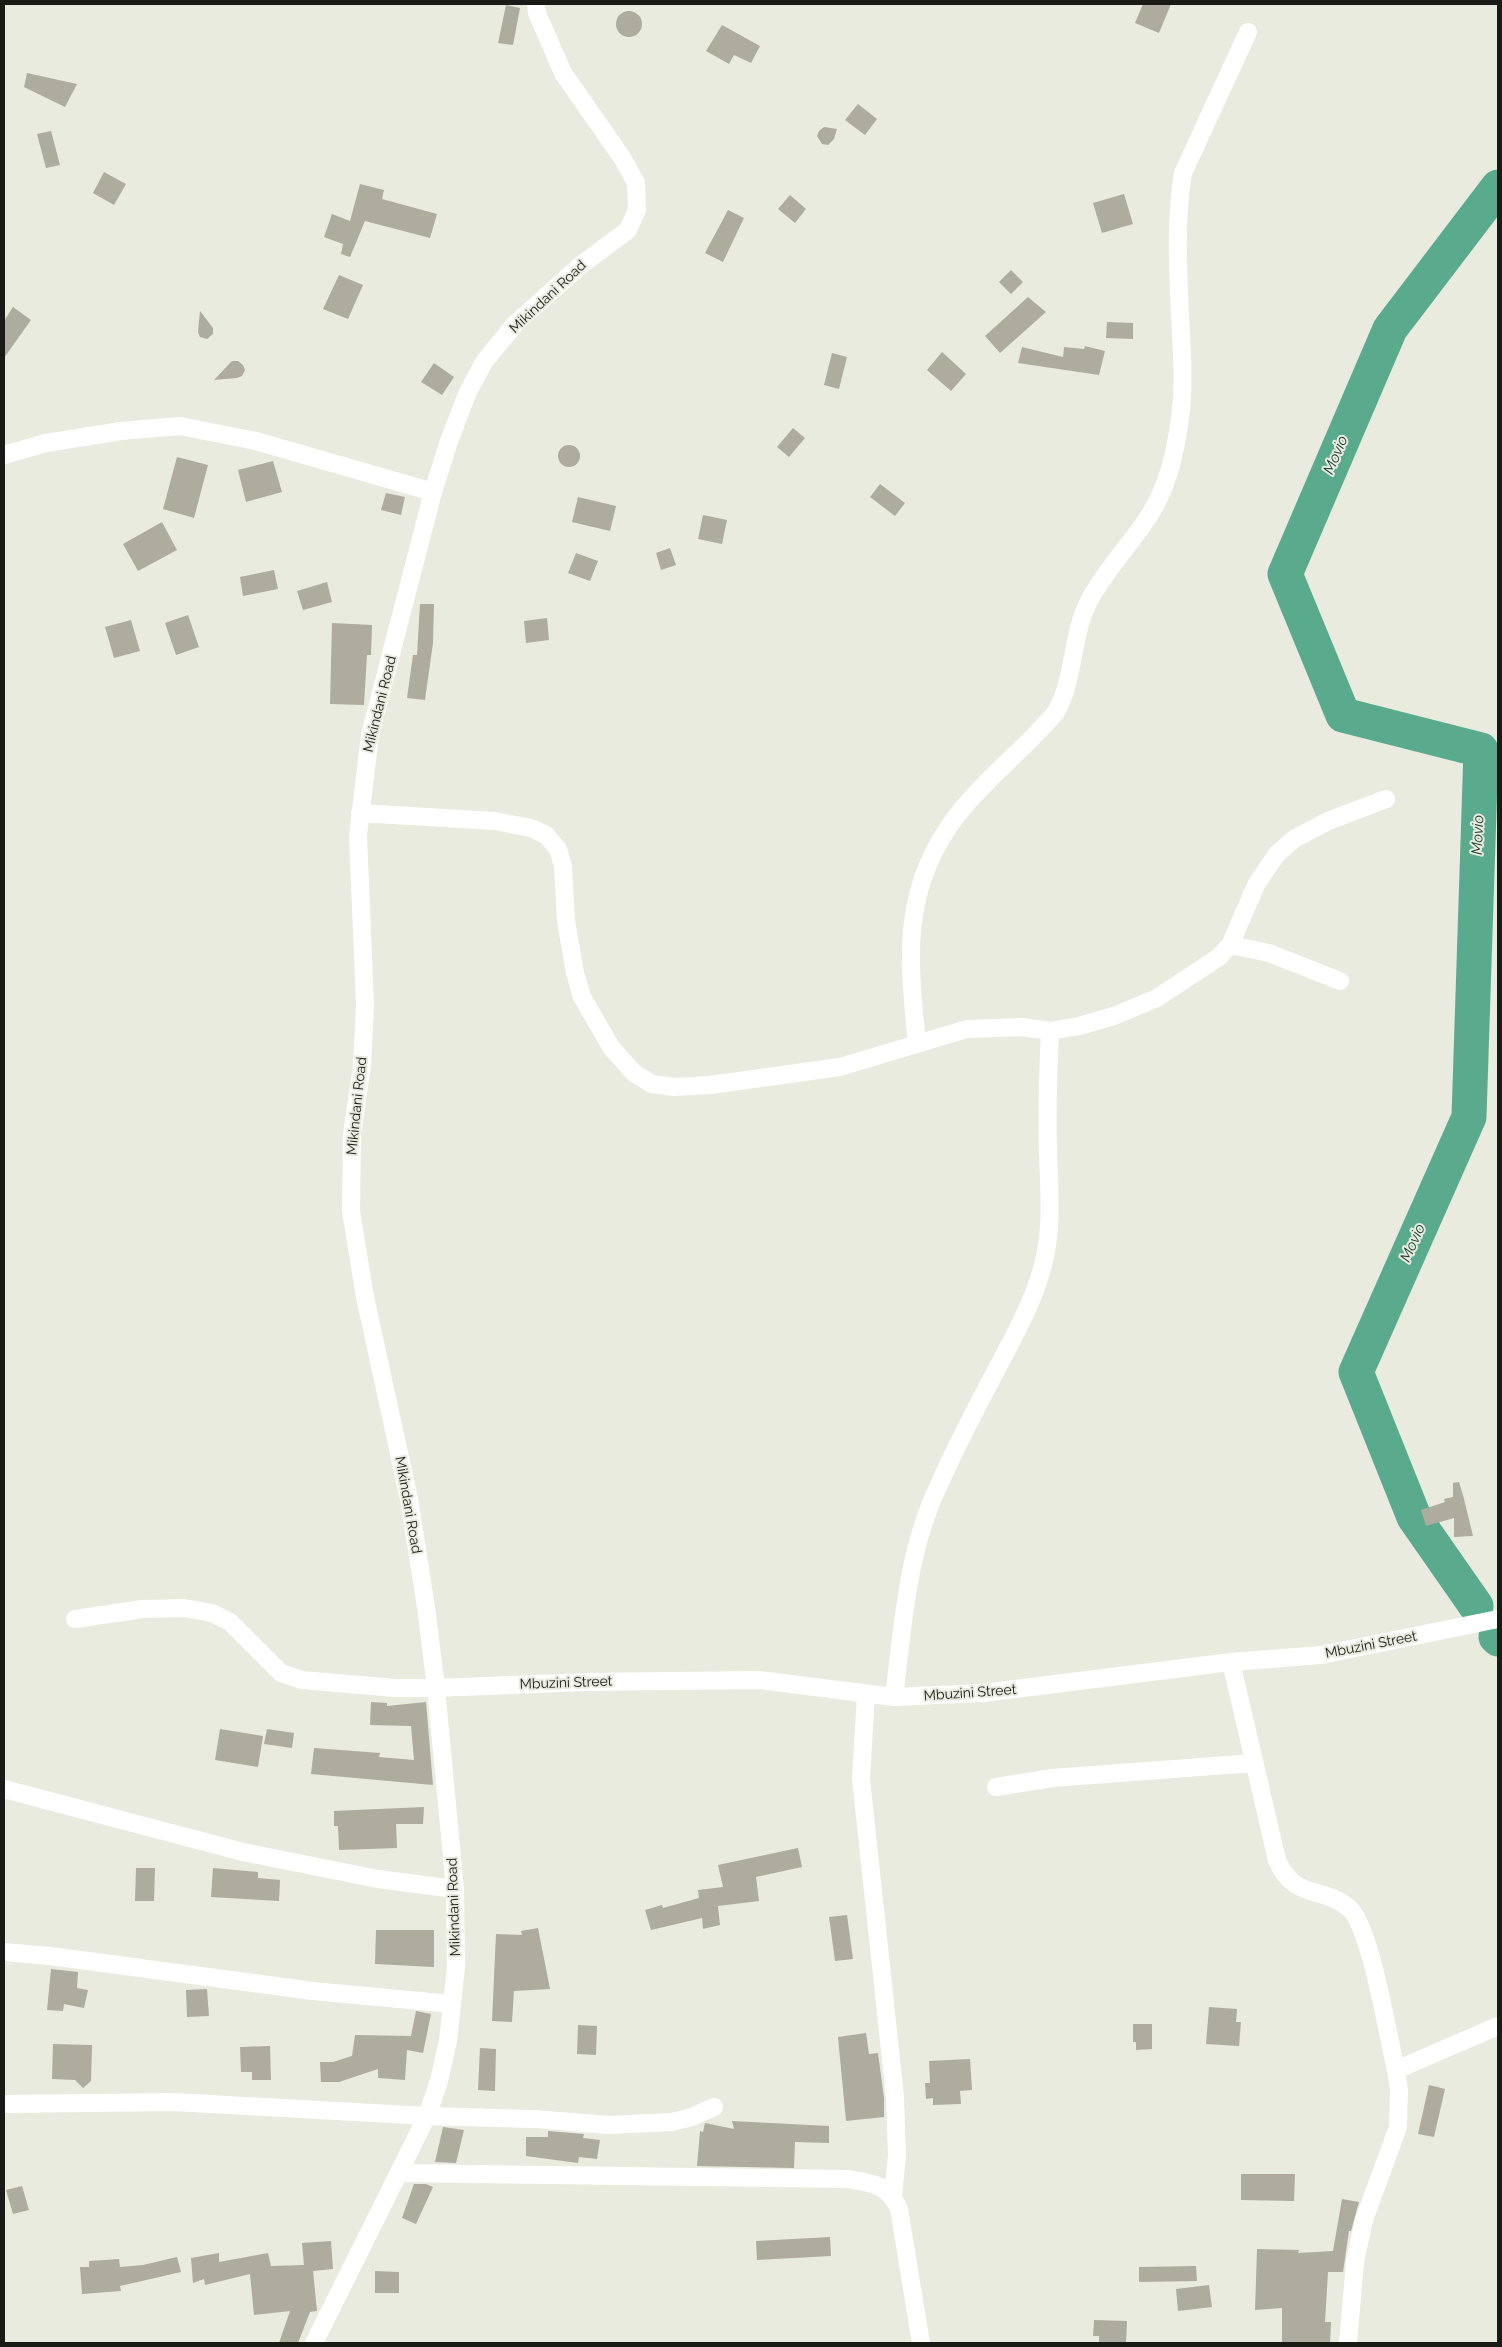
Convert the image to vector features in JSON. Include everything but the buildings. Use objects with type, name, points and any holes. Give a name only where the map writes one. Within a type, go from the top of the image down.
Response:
[{"type":"street","name":"Mikindani Road","points":[[314,2343],[400,2173],[440,2081],[448,2041],[456,1967],[455,1889],[436,1688],[409,1499],[365,1297],[351,1211],[352,1134],[362,1066],[365,1006],[358,835],[370,736],[433,492],[448,444],[468,394],[484,362],[515,324],[581,265],[628,230],[637,210],[636,183],[623,159],[563,73],[537,13],[536,4]]},
{"type":"street","points":[[917,1043],[909,970],[912,921],[924,872],[940,840],[958,813],[1056,712],[1064,698],[1080,624],[1089,601],[1106,574],[1152,511],[1168,474],[1179,426],[1184,376],[1178,239],[1179,199],[1183,173],[1248,32]]},
{"type":"street","points":[[4,455],[46,442],[121,431],[180,426],[256,441],[433,492]]},
{"type":"street","points":[[360,813],[495,821],[531,828],[546,835],[558,850],[563,866],[566,921],[575,973],[582,998],[611,1047],[634,1073],[652,1084],[674,1087],[710,1085],[840,1067],[967,1029],[1022,1027],[1050,1030],[1079,1026],[1114,1016],[1157,998],[1219,956],[1230,945],[1257,883],[1277,854],[1294,839],[1328,821],[1386,799]]},
{"type":"street","points":[[1230,945],[1269,952],[1340,981]]},
{"type":"street","points":[[894,1697],[914,1550],[924,1519],[941,1479],[993,1377],[1008,1352],[1042,1268],[1048,1243],[1051,1216],[1048,1076],[1050,1030]]},
{"type":"street","name":"Mbuzini Street","points":[[75,1619],[143,1609],[184,1608],[212,1613],[230,1622],[281,1673],[302,1680],[395,1688],[586,1682],[759,1680],[894,1697],[1001,1692],[1230,1662],[1321,1655],[1498,1619]]},
{"type":"street","points":[[1230,1662],[1277,1860],[1282,1873],[1294,1885],[1338,1901],[1349,1908],[1361,1925],[1396,2070],[1399,2090],[1398,2127],[1364,2220],[1355,2262],[1348,2343]]},
{"type":"street","points":[[866,1694],[860,1779],[895,2097],[897,2156],[893,2196]]},
{"type":"street","points":[[996,1787],[1052,1778],[1254,1763]]},
{"type":"street","points":[[4,1789],[243,1852],[378,1879],[455,1889]]},
{"type":"street","points":[[4,1952],[50,1956],[313,1991],[452,2004]]},
{"type":"street","points":[[1396,2070],[1498,2026]]},
{"type":"street","points":[[4,2104],[174,2102],[426,2116],[535,2119],[608,2125],[644,2124],[692,2117],[714,2106]]},
{"type":"street","points":[[400,2173],[847,2179],[883,2187],[893,2196],[899,2209],[921,2343]]},
{"type":"waterway","name":"Movio","points":[[1476,1606],[1414,1517],[1356,1372],[1469,1117],[1481,750],[1343,715],[1285,574],[1390,329],[1498,187]]}]
